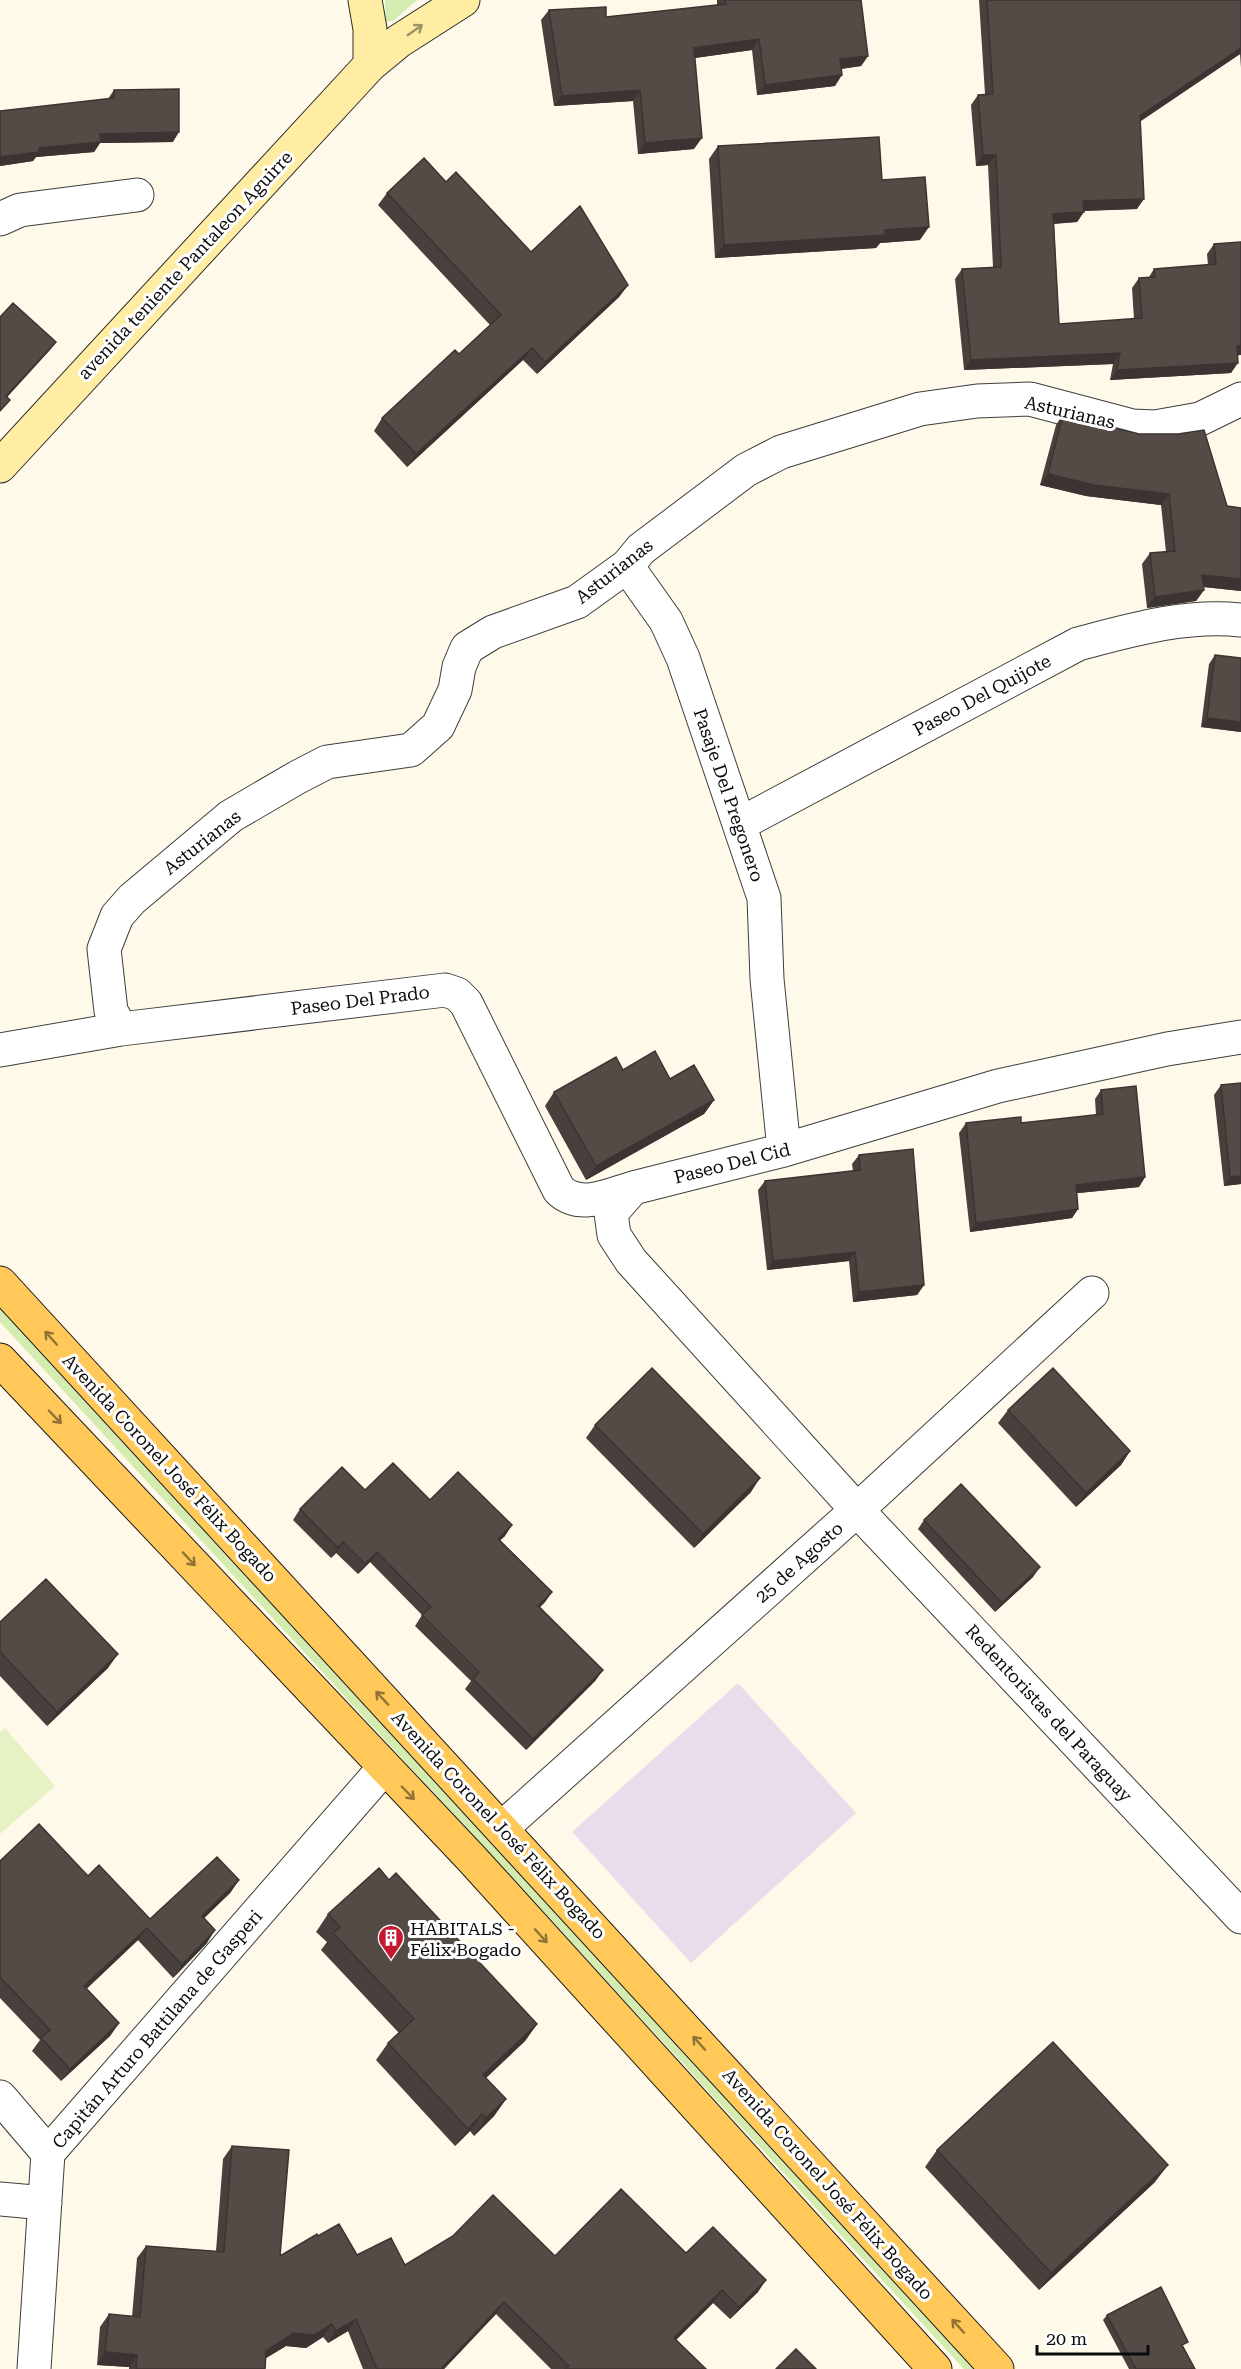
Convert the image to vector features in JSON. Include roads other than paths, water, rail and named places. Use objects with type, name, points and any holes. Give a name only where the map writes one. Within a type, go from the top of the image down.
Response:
[{"type":"main road","points":[[365,0],[370,29],[370,65]]},
{"type":"main road","name":"avenida teniente Pantaleon Aguirre","points":[[0,466],[370,65],[399,41],[463,0]]},
{"type":"main road","name":"Avenida Coronel José Félix Bogado","points":[[0,1283],[997,2369]]},
{"type":"main road","points":[[0,1360],[472,1859],[935,2369]]},
{"type":"street","points":[[0,219],[20,210],[137,195]]},
{"type":"street","name":"Asturianas","points":[[122,1029],[111,1011],[104,949],[117,916],[132,899],[231,816],[298,777],[327,762],[411,750],[438,726],[455,690],[459,667],[467,648],[493,632],[577,602],[627,566],[641,549],[746,470],[781,452],[920,409],[977,401],[1030,399],[1132,426],[1155,427],[1200,419],[1241,399]]},
{"type":"street","name":"Pasaje Del Pregonero","points":[[627,566],[666,621],[683,658],[764,898],[767,979],[784,1150]]},
{"type":"street","name":"Paseo Del Quijote","points":[[740,824],[1078,644],[1138,628],[1211,617],[1241,620]]},
{"type":"street","name":"Paseo Del Prado","points":[[0,1050],[122,1029],[445,990],[457,994],[466,1003],[560,1190],[568,1198],[582,1202],[633,1188]]},
{"type":"street","name":"Paseo Del Cid","points":[[633,1188],[784,1150],[998,1086],[1167,1049],[1241,1037]]},
{"type":"street","points":[[633,1188],[611,1213],[614,1235],[631,1261],[857,1510]]},
{"type":"street","name":"25 de Agosto","points":[[502,1828],[857,1510],[1092,1293]]},
{"type":"street","name":"Redentoristas del Paraguay","points":[[857,1510],[1241,1917]]},
{"type":"street","name":"Capitán Arturo Battilana de Gasperi","points":[[34,2369],[48,2153],[384,1768]]},
{"type":"street","points":[[0,2097],[48,2153]]},
{"type":"street","points":[[0,2199],[45,2203]]},
{"type":"place","name":"HABITALS - Félix Bogado","points":[[391,1961]]}]
